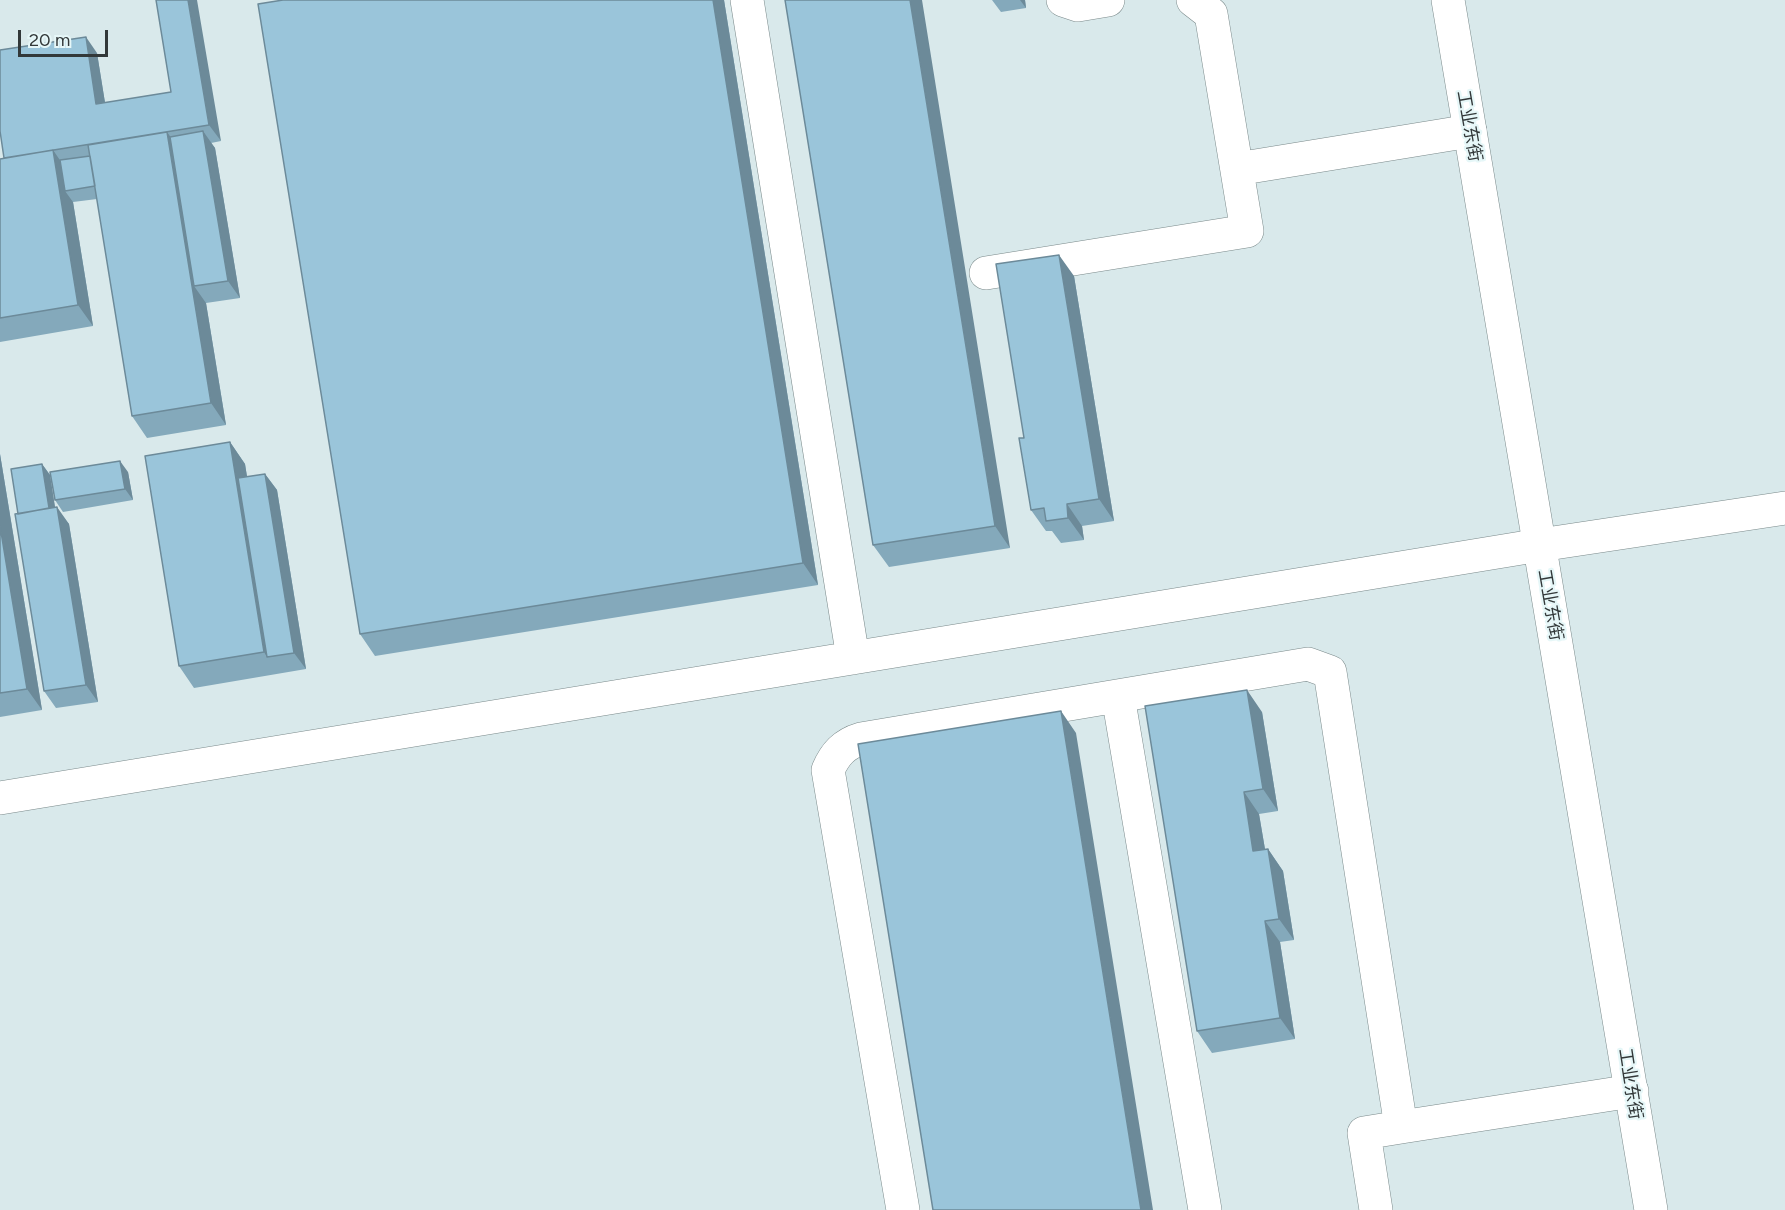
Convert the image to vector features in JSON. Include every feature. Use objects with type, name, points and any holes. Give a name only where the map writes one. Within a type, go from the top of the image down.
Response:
[{"type":"street","points":[[747,0],[853,658]]},
{"type":"street","points":[[1063,0],[1078,5],[1108,0]]},
{"type":"street","points":[[986,273],[1247,231],[1211,14],[1193,0]]},
{"type":"street","name":"工业东街","points":[[1448,0],[1651,1210]]},
{"type":"street","points":[[1237,169],[1470,131]]},
{"type":"street","points":[[0,798],[1540,545],[1785,508]]},
{"type":"street","points":[[903,1210],[828,770],[833,758],[841,749],[850,742],[861,739],[1308,664],[1330,672],[1401,1126]]},
{"type":"street","points":[[1118,696],[1205,1210]]},
{"type":"street","points":[[1376,1210],[1364,1133],[1632,1091]]},
{"type":"building","points":[[156,0],[188,0],[209,125],[4,158],[0,131],[0,50],[86,37],[96,104],[171,92]]},
{"type":"building","points":[[283,0],[713,0],[803,563],[360,634],[258,4]]},
{"type":"building","points":[[785,0],[910,0],[995,526],[873,545]]},
{"type":"building","points":[[203,131],[228,281],[194,286],[170,137]]},
{"type":"building","points":[[167,132],[211,403],[132,416],[88,145]]},
{"type":"building","points":[[53,150],[78,305],[0,318],[0,159]]},
{"type":"building","points":[[90,156],[95,186],[65,191],[60,160]]},
{"type":"building","points":[[1059,255],[1099,499],[1067,504],[1068,518],[1046,521],[1044,508],[1031,510],[1019,438],[1024,438],[996,264]]},
{"type":"building","points":[[230,442],[264,652],[179,666],[145,456]]},
{"type":"building","points":[[120,461],[125,489],[55,500],[50,472]]},
{"type":"building","points":[[42,464],[49,508],[18,514],[11,469]]},
{"type":"building","points":[[265,474],[294,653],[267,657],[238,478]]},
{"type":"building","points":[[57,507],[86,685],[44,691],[15,514]]},
{"type":"building","points":[[0,526],[27,689],[0,693]]},
{"type":"building","points":[[1247,690],[1263,789],[1244,792],[1253,851],[1268,849],[1279,919],[1265,921],[1280,1018],[1197,1031],[1145,706]]},
{"type":"building","points":[[1061,711],[1141,1210],[933,1210],[858,744]]}]
